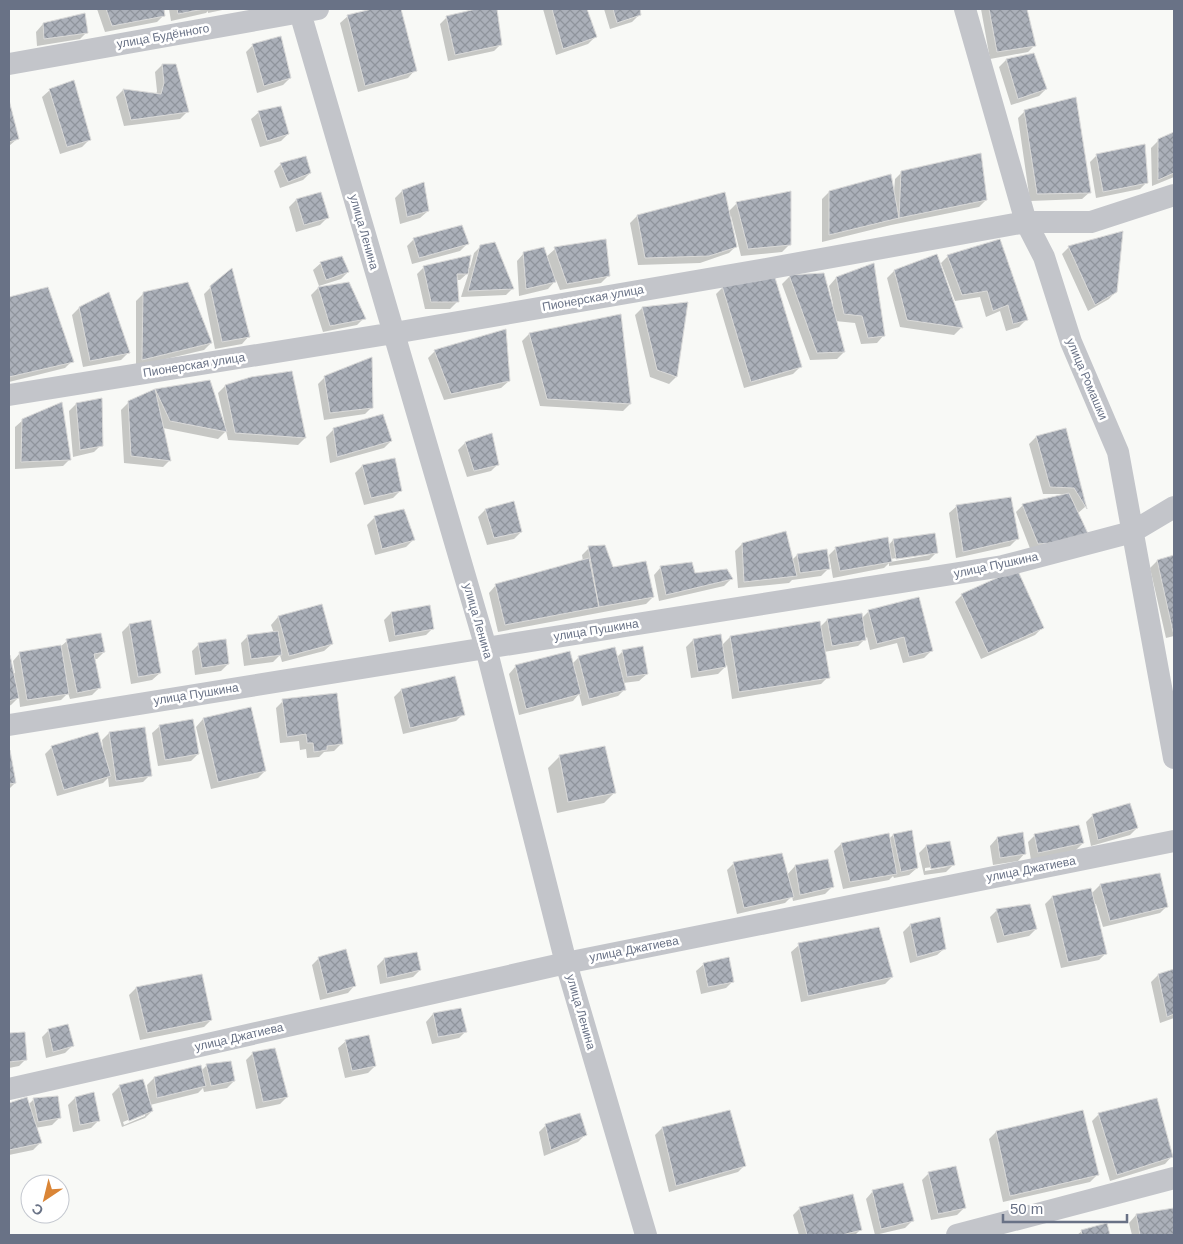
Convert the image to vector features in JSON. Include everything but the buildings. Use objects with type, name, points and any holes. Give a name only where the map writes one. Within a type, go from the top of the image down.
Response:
[{"type":"street","name":"улица Ромашки","points":[[965,9],[1026,222],[1044,257],[1071,342],[1118,452],[1174,758]]},
{"type":"street","name":"улица Будённого","points":[[9,64],[306,10]]},
{"type":"street","name":"улица Ленина","points":[[306,10],[394,333],[486,648],[566,962],[646,1235]]},
{"type":"street","name":"Пионерская улица","points":[[9,395],[394,333],[1026,222],[1091,222],[1174,195]]},
{"type":"street","name":"улица Пушкина","points":[[9,724],[1003,566],[1132,532],[1174,507]]},
{"type":"street","name":"улица Джатиева","points":[[9,1089],[566,962],[1174,841]]},
{"type":"street","points":[[957,1235],[1174,1178]]}]
